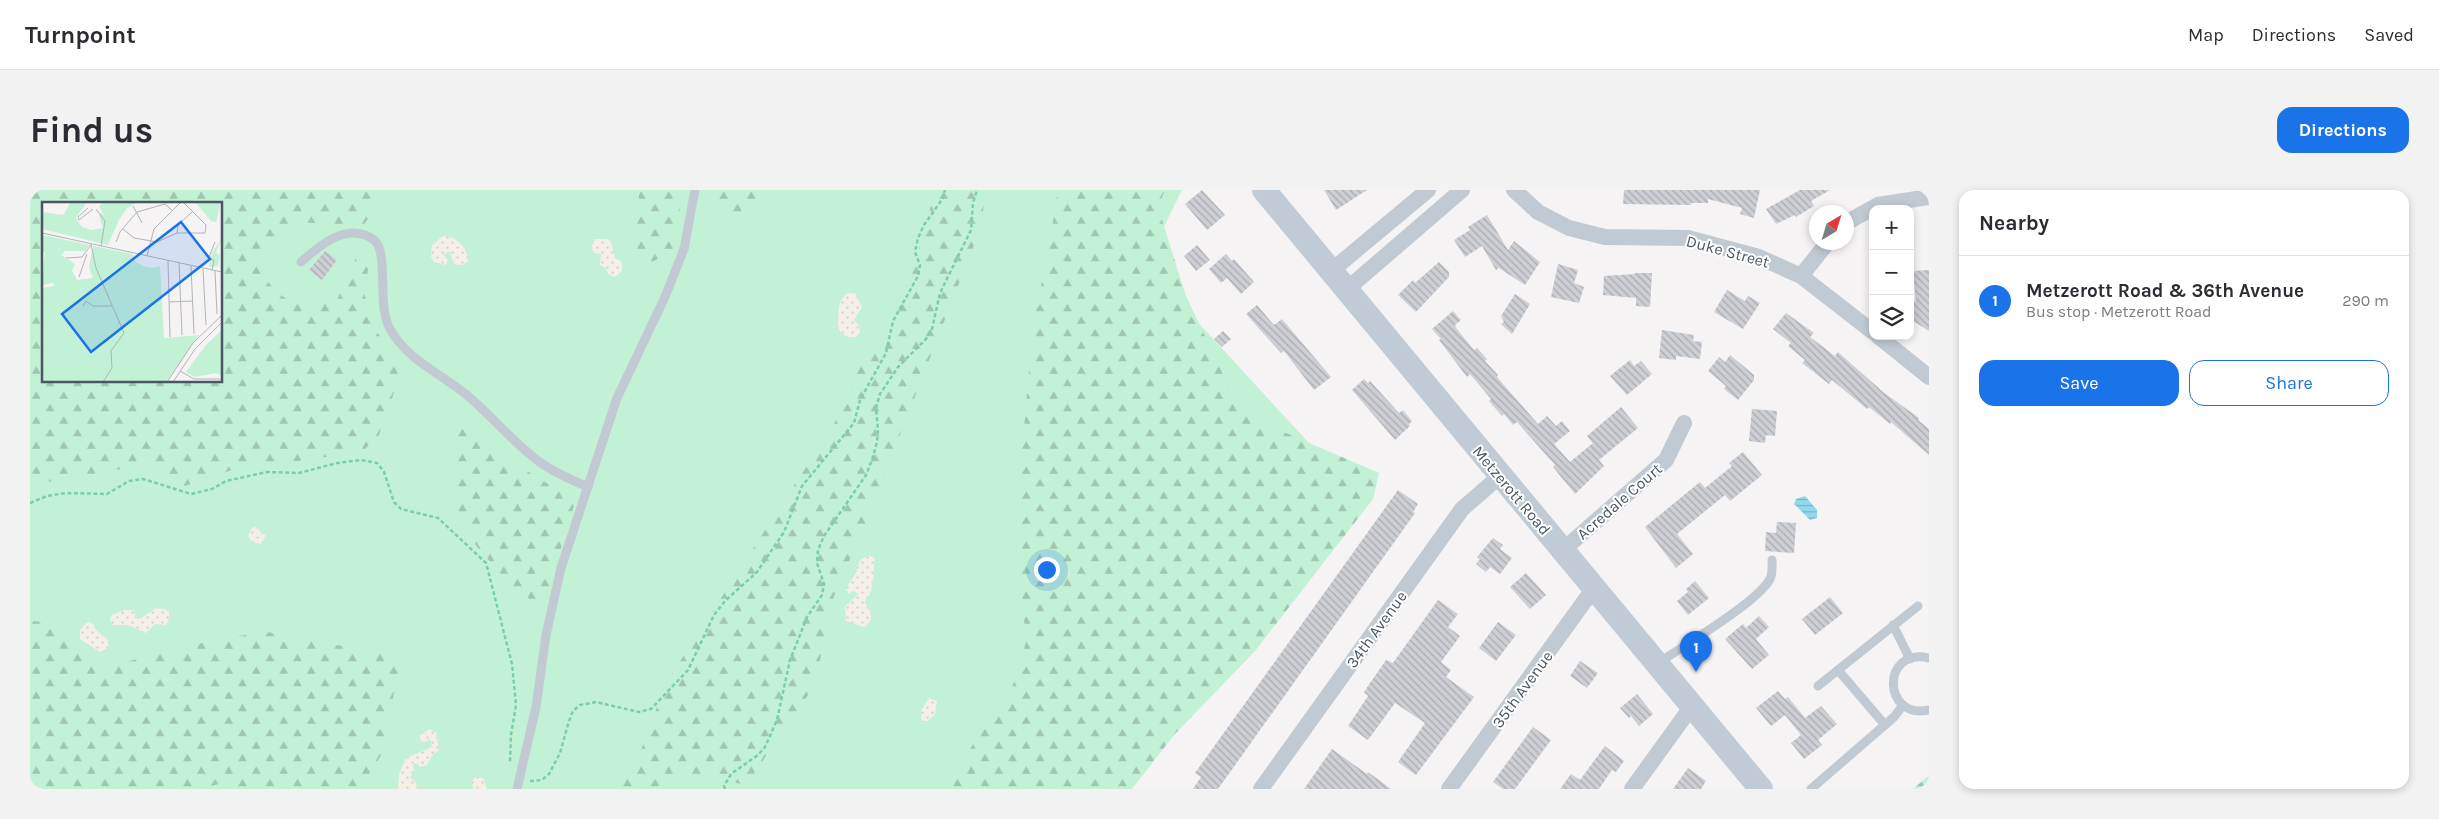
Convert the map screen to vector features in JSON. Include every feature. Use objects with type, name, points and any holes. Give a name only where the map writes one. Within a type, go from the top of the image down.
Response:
[{"type":"street","name":"Metzerott Road","points":[[1264,190],[1761,789]]},
{"type":"street","points":[[1331,271],[1428,190]]},
{"type":"street","points":[[1346,290],[1462,190]]},
{"type":"street","name":"Duke Street","points":[[1514,190],[1538,212],[1569,228],[1605,236],[1688,238],[1759,257],[1801,276],[1869,329]]},
{"type":"street","points":[[1854,218],[1878,205],[1929,197]]},
{"type":"street","points":[[1801,276],[1822,250]]},
{"type":"street","points":[[1883,340],[1929,377]]},
{"type":"street","name":"Acredale Court","points":[[1563,550],[1666,460],[1684,423]]},
{"type":"street","name":"34th Avenue","points":[[1261,789],[1462,509],[1500,476]]},
{"type":"street","name":"35th Avenue","points":[[1449,789],[1594,588]]},
{"type":"street","points":[[1632,789],[1692,706]]},
{"type":"lane","points":[[517,789],[536,708],[546,635],[562,568],[617,398],[665,297],[684,249],[695,190]]},
{"type":"lane","points":[[301,262],[319,246],[338,236],[351,232],[365,234],[376,241],[382,250],[382,309],[388,326],[398,343],[468,396],[540,463],[588,487]]},
{"type":"lane","points":[[1657,664],[1744,605],[1764,587],[1771,576],[1772,560]]},
{"type":"lane","points":[[1818,686],[1918,606]]},
{"type":"lane","points":[[1893,625],[1910,659]]},
{"type":"lane","points":[[1929,658],[1922,656],[1910,659],[1899,667],[1894,677],[1895,694],[1903,706],[1919,712],[1929,710]]},
{"type":"lane","points":[[1838,670],[1885,725]]},
{"type":"lane","points":[[1811,789],[1885,725],[1903,706]]},
{"type":"path","points":[[725,789],[724,786],[731,774],[758,755],[765,747],[777,720],[790,660],[807,617],[822,595],[824,584],[817,563],[818,550],[824,536],[866,475],[872,460],[878,436],[876,408],[880,394],[898,367],[926,339],[932,329],[940,293],[971,230],[973,203],[977,190]]},
{"type":"green space","points":[[30,190],[1182,190],[1145,265],[1344,481],[1115,789],[30,789]]},
{"type":"green space","points":[[30,190],[390,190],[362,227],[301,222],[271,246],[261,274],[286,299],[301,304],[323,303],[337,300],[359,251],[370,259],[364,292],[374,327],[402,370],[379,435],[363,451],[306,460],[241,467],[185,486],[142,465],[70,479],[30,484]]},
{"type":"green space","points":[[634,190],[683,190],[673,251],[646,265],[634,243],[639,195]]},
{"type":"green space","points":[[712,190],[762,190],[756,206],[738,223]]},
{"type":"green space","points":[[935,190],[987,190],[978,235],[865,524],[832,601],[815,685],[746,785],[699,776],[687,776],[665,782],[656,789],[605,789],[640,753],[666,683],[834,424],[860,366],[893,324],[923,237]]},
{"type":"green space","points":[[1058,190],[1165,190],[1158,207],[1186,296],[1242,414],[1379,473],[1373,499],[1255,651],[1174,735],[1132,789],[943,789],[1013,685],[1026,642],[1016,520],[1033,324],[1048,252]]},
{"type":"green space","points":[[459,416],[514,462],[544,482],[577,496],[542,608],[513,587],[477,547],[456,505]]},
{"type":"green space","points":[[30,621],[48,622],[101,668],[219,639],[267,632],[401,657],[382,754],[359,789],[236,789],[219,784],[197,789],[30,789]]},
{"type":"green space","points":[[1929,776],[1929,789],[1913,789],[1927,777]]},
{"type":"sand","points":[[443,236],[457,240],[464,247],[468,261],[463,265],[453,264],[450,251],[443,255],[448,259],[446,265],[434,262],[431,257],[432,245]]},
{"type":"sand","points":[[595,239],[611,241],[615,258],[622,262],[622,271],[615,277],[608,274],[606,268],[600,265],[601,254],[594,253],[591,248]]},
{"type":"sand","points":[[848,293],[855,293],[862,307],[854,320],[859,326],[860,332],[856,337],[846,336],[838,328],[840,304]]},
{"type":"sand","points":[[258,526],[260,532],[266,535],[261,544],[252,542],[248,536],[252,528]]},
{"type":"sand","points":[[868,556],[874,557],[874,568],[872,589],[865,603],[871,618],[864,627],[846,621],[845,607],[858,594],[855,591],[849,594],[846,588],[856,573],[860,560]]},
{"type":"sand","points":[[156,608],[165,609],[169,612],[169,619],[166,625],[155,624],[146,633],[128,625],[113,625],[110,620],[112,615],[124,610],[134,610],[135,618],[140,619]]},
{"type":"sand","points":[[92,622],[97,631],[107,639],[109,647],[100,652],[80,639],[80,630],[86,623]]},
{"type":"sand","points":[[929,698],[937,701],[935,714],[928,721],[924,721],[921,719],[921,711]]},
{"type":"sand","points":[[430,729],[436,733],[439,750],[433,754],[427,765],[420,767],[416,763],[413,765],[414,772],[410,777],[416,783],[417,789],[398,789],[399,774],[406,758],[432,747],[430,739],[423,743],[420,739],[420,735]]},
{"type":"sand","points":[[475,777],[483,778],[487,789],[473,789],[472,781]]},
{"type":"water","points":[[1805,496],[1817,510],[1817,518],[1810,520],[1794,504],[1796,499]]},
{"type":"building","points":[[1202,190],[1225,215],[1207,230],[1185,204]]},
{"type":"building","points":[[1324,190],[1367,190],[1336,210]]},
{"type":"building","points":[[1624,190],[1760,190],[1754,218],[1740,214],[1742,208],[1708,199],[1708,203],[1691,203],[1691,205],[1623,204]]},
{"type":"building","points":[[1800,190],[1830,190],[1811,201],[1813,205],[1809,205],[1809,209],[1796,217],[1795,215],[1776,224],[1766,209]]},
{"type":"building","points":[[1487,215],[1508,250],[1514,241],[1540,262],[1525,285],[1499,268],[1496,270],[1482,246],[1465,257],[1454,240],[1470,230],[1468,227]]},
{"type":"building","points":[[1197,245],[1210,260],[1196,271],[1184,256]]},
{"type":"building","points":[[325,251],[337,260],[322,280],[309,270]]},
{"type":"building","points":[[1226,254],[1232,261],[1234,259],[1254,282],[1241,294],[1227,278],[1221,283],[1209,269]]},
{"type":"building","points":[[1439,262],[1449,272],[1449,277],[1416,312],[1398,295],[1413,280],[1415,283]]},
{"type":"building","points":[[1558,264],[1578,270],[1574,283],[1584,287],[1579,303],[1551,297]]},
{"type":"building","points":[[1929,270],[1929,331],[1914,322],[1914,300],[1916,302],[1914,271]]},
{"type":"building","points":[[1652,273],[1650,307],[1636,306],[1636,298],[1603,295],[1604,276]]},
{"type":"building","points":[[1727,290],[1745,301],[1748,296],[1760,303],[1743,329],[1714,312]]},
{"type":"building","points":[[1515,294],[1530,304],[1512,334],[1501,324],[1504,322],[1501,316]]},
{"type":"building","points":[[1257,305],[1274,325],[1282,319],[1331,377],[1314,390],[1284,351],[1281,353],[1246,314]]},
{"type":"building","points":[[1453,311],[1461,320],[1455,325],[1456,328],[1474,350],[1477,348],[1487,359],[1485,361],[1498,375],[1497,377],[1538,424],[1547,416],[1556,426],[1562,421],[1570,431],[1554,444],[1570,462],[1593,443],[1587,436],[1621,407],[1638,428],[1599,460],[1604,466],[1575,494],[1553,467],[1555,465],[1517,422],[1513,425],[1504,414],[1502,416],[1489,401],[1491,399],[1470,374],[1467,377],[1439,340],[1441,339],[1432,329]]},
{"type":"building","points":[[1786,313],[1814,333],[1810,337],[1835,356],[1838,352],[1883,392],[1919,418],[1918,420],[1929,429],[1929,455],[1891,422],[1890,424],[1869,407],[1867,409],[1832,380],[1829,384],[1802,363],[1805,360],[1788,346],[1791,343],[1773,329]]},
{"type":"building","points":[[1662,330],[1694,335],[1693,341],[1702,342],[1700,359],[1676,356],[1676,360],[1659,358]]},
{"type":"building","points":[[1223,331],[1231,339],[1222,347],[1214,339]]},
{"type":"building","points":[[1730,355],[1754,375],[1754,380],[1738,400],[1724,389],[1726,386],[1708,371],[1719,357],[1725,362]]},
{"type":"building","points":[[1630,360],[1634,366],[1641,361],[1652,374],[1627,395],[1610,376]]},
{"type":"building","points":[[1364,379],[1368,383],[1370,381],[1399,413],[1403,410],[1412,421],[1409,424],[1410,426],[1395,440],[1352,390]]},
{"type":"building","points":[[1752,409],[1777,411],[1775,436],[1766,435],[1765,443],[1749,441]]},
{"type":"building","points":[[1743,452],[1762,475],[1730,501],[1725,495],[1677,534],[1693,554],[1676,568],[1645,527],[1700,482],[1705,488],[1732,466],[1729,463]]},
{"type":"building","points":[[1398,490],[1418,504],[1413,512],[1415,513],[1218,789],[1193,789],[1201,777],[1195,773]]},
{"type":"building","points":[[1777,522],[1796,523],[1794,553],[1765,551],[1766,532],[1776,533]]},
{"type":"building","points":[[1493,538],[1503,545],[1500,549],[1512,558],[1500,574],[1490,567],[1486,572],[1476,564],[1480,559],[1477,557]]},
{"type":"building","points":[[1526,573],[1546,595],[1530,609],[1510,587]]},
{"type":"building","points":[[1695,581],[1709,598],[1688,615],[1677,601],[1688,592],[1686,589]]},
{"type":"building","points":[[1830,597],[1843,613],[1815,635],[1802,619]]},
{"type":"building","points":[[1438,600],[1458,614],[1448,627],[1460,636],[1441,662],[1451,670],[1446,677],[1474,697],[1416,775],[1398,762],[1425,723],[1395,703],[1368,740],[1348,726],[1368,696],[1364,692],[1386,660],[1393,663]]},
{"type":"building","points":[[1759,616],[1769,627],[1756,639],[1769,655],[1752,669],[1725,639],[1743,624],[1746,628]]},
{"type":"building","points":[[1498,622],[1516,635],[1496,661],[1479,648]]},
{"type":"building","points":[[1580,661],[1598,673],[1587,688],[1570,676]]},
{"type":"building","points":[[1778,691],[1785,699],[1788,697],[1805,718],[1821,706],[1837,724],[1818,740],[1822,745],[1804,759],[1791,743],[1801,735],[1785,715],[1771,726],[1756,708]]},
{"type":"building","points":[[1637,694],[1653,714],[1639,726],[1631,716],[1629,718],[1620,708]]},
{"type":"building","points":[[1533,727],[1551,740],[1515,789],[1503,789],[1493,782]]},
{"type":"building","points":[[1605,746],[1624,761],[1616,772],[1612,770],[1599,789],[1560,789],[1571,774],[1580,780]]},
{"type":"building","points":[[1332,749],[1367,774],[1368,772],[1391,789],[1304,789]]},
{"type":"building","points":[[1688,768],[1706,781],[1701,789],[1673,789]]},
{"type":"place","name":"Metzerott Road & 36th Avenue","points":[[1696,672]]}]
